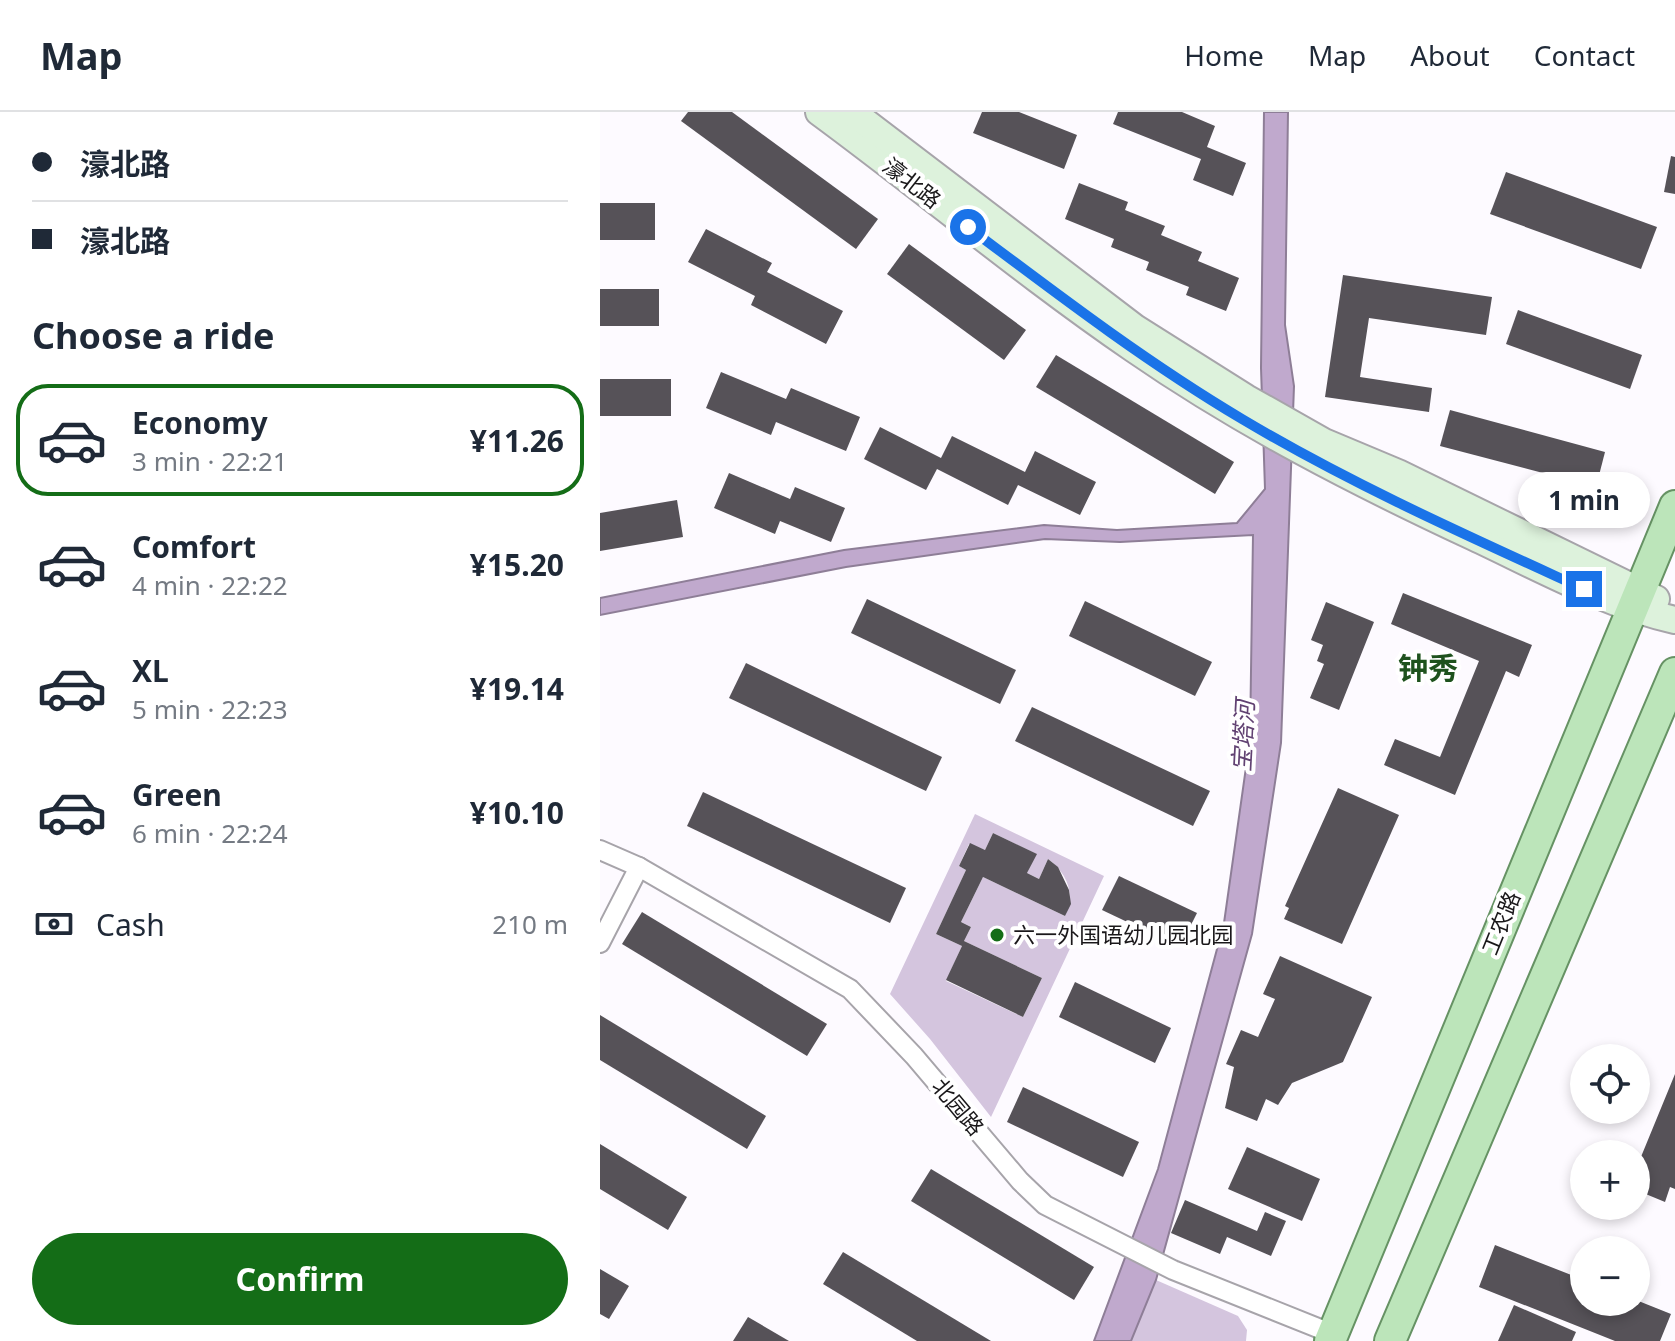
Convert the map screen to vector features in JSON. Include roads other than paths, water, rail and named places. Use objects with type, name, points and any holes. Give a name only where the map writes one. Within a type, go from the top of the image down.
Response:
[{"type":"main road","name":"工农路","points":[[1331,1338],[1675,506]]},
{"type":"main road","points":[[1390,1341],[1675,673]]},
{"type":"street","name":"濠北路","points":[[819,112],[1122,341],[1320,451],[1398,473],[1675,620]]},
{"type":"street","name":"濠北路","points":[[852,112],[1244,408]]},
{"type":"street","name":"濠北路","points":[[1634,599],[1675,611]]},
{"type":"street","name":"北园路","points":[[600,850],[639,867],[850,989],[914,1056],[1020,1181],[1045,1205],[1173,1270],[1331,1338]]},
{"type":"street","points":[[600,943],[639,867]]},
{"type":"place","name":"六一外国语幼儿园北园","points":[[997,935]]},
{"type":"district","name":"钟秀","points":[[1428,669]]},
{"type":"water label","name":"宝塔河","points":[[1244,736]]}]
